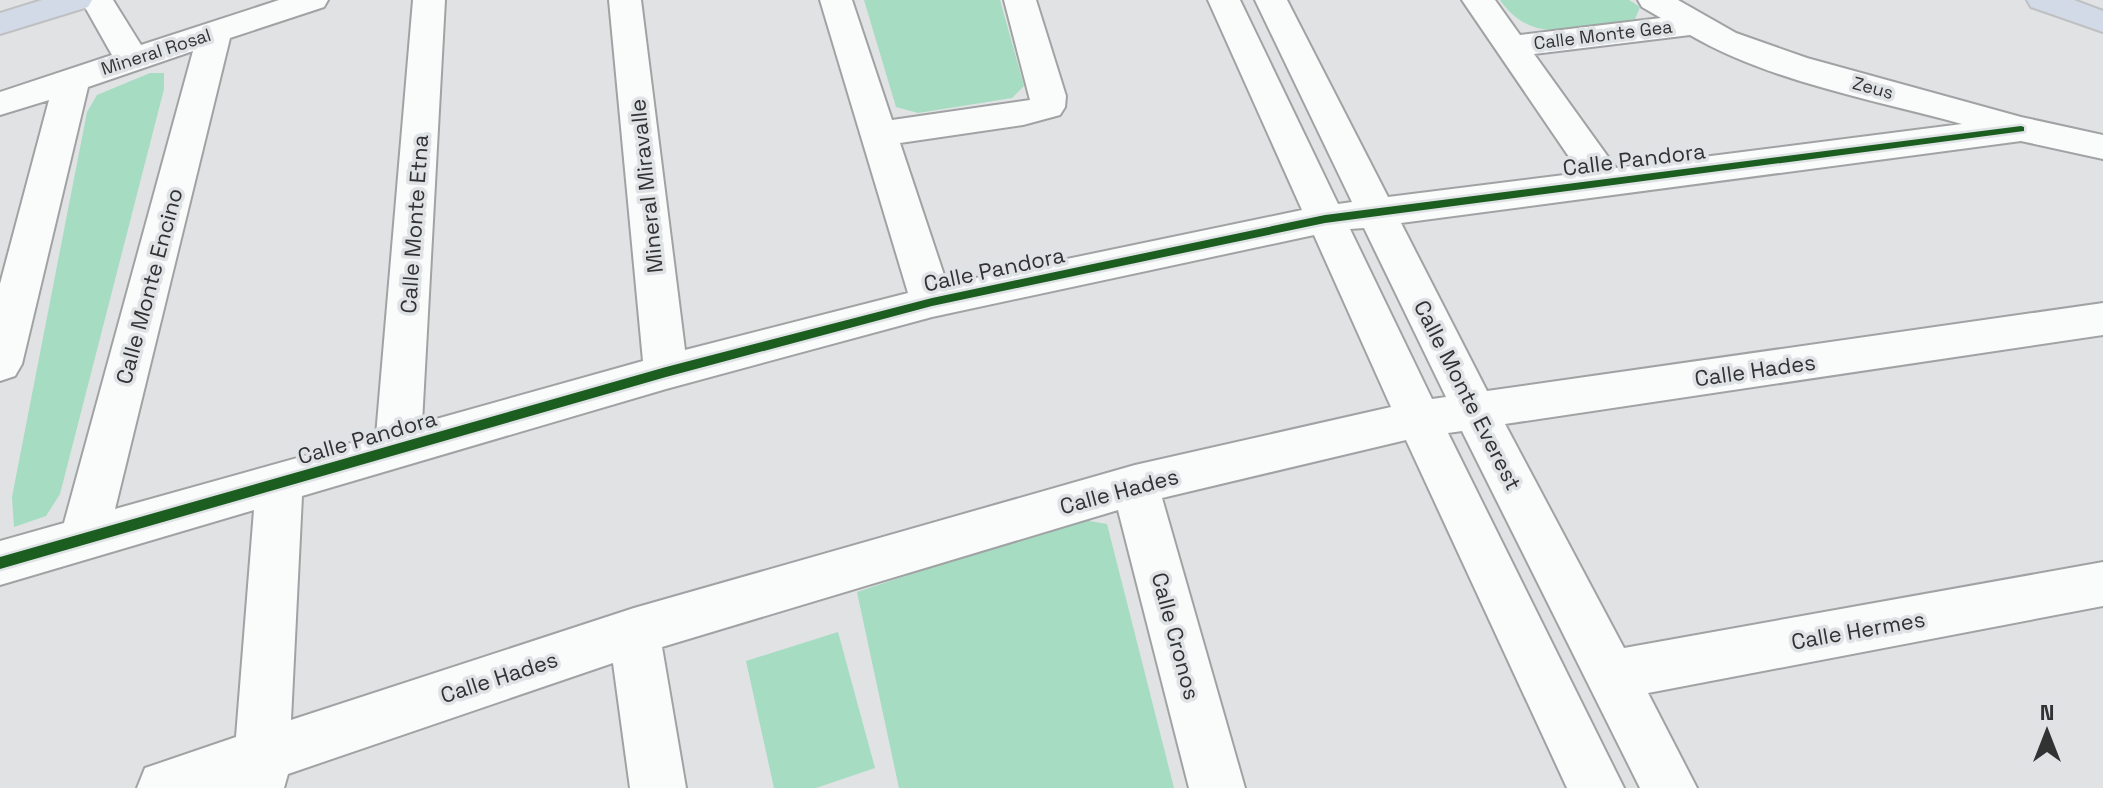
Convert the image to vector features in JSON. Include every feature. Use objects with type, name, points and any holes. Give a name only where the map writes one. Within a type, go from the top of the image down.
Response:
[{"type":"highway","points":[[0,24],[76,0]]},
{"type":"highway","points":[[2043,0],[2103,22]]},
{"type":"street","points":[[97,0],[132,59]]},
{"type":"street","name":"Mineral Rosal","points":[[0,104],[312,0]]},
{"type":"street","name":"Calle Monte Etna","points":[[398,449],[429,0]]},
{"type":"street","name":"Mineral Miravalle","points":[[625,0],[666,372]]},
{"type":"street","points":[[836,0],[932,302]]},
{"type":"street","points":[[879,134],[1047,107],[1048,96],[1020,0]]},
{"type":"street","points":[[1224,0],[1419,419],[1596,788]]},
{"type":"street","name":"Calle Monte Everest","points":[[1271,0],[1475,411],[1669,788]]},
{"type":"street","name":"Calle Monte Gea","points":[[1478,0],[1607,183]]},
{"type":"street","name":"Zeus","points":[[1654,0],[1724,40],[1782,62],[2021,129],[2103,147]]},
{"type":"street","name":"Calle Monte Gea","points":[[1513,46],[1694,24]]},
{"type":"street","name":"Calle Monte Encino","points":[[84,539],[215,32]]},
{"type":"street","points":[[0,364],[72,80]]},
{"type":"street","name":"Calle Pandora","points":[[0,563],[666,372],[932,302],[1325,219],[2021,129]]},
{"type":"street","name":"Calle Hades","points":[[165,788],[261,772],[634,632],[1135,485],[1419,419],[2103,319]]},
{"type":"street","points":[[261,772],[279,483]]},
{"type":"street","name":"Calle Cronos","points":[[1135,485],[1217,788]]},
{"type":"street","name":"Calle Hermes","points":[[1613,675],[2103,584]]},
{"type":"street","points":[[634,632],[658,788]]},
{"type":"green space","points":[[864,0],[1000,0],[1024,86],[1012,98],[918,113],[896,107]]},
{"type":"green space","points":[[1500,0],[1629,0],[1640,7],[1635,19],[1561,30],[1528,25],[1513,15]]},
{"type":"green space","points":[[150,73],[164,73],[164,89],[60,494],[46,516],[14,527],[12,497],[87,112],[97,95]]},
{"type":"green space","points":[[1078,519],[1107,524],[1174,788],[899,788],[857,592]]},
{"type":"green space","points":[[838,632],[875,768],[816,788],[774,788],[746,661]]},
{"type":"cycle path","points":[[0,563],[666,372],[932,302],[1325,219],[2021,129]]}]
